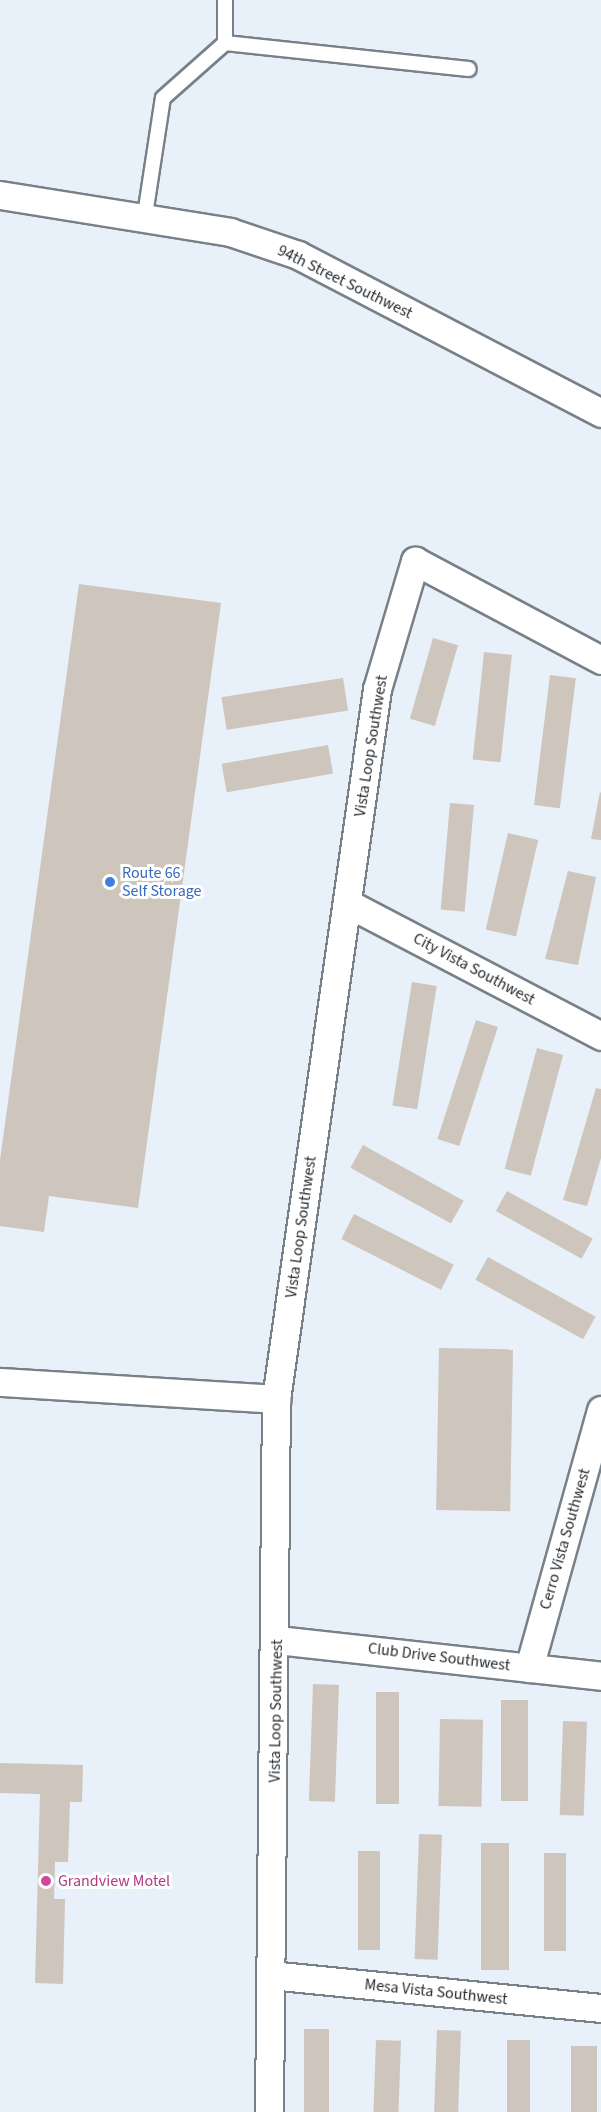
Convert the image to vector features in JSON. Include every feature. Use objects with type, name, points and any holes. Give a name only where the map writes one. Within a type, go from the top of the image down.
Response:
[{"type":"street","name":"94th Street Southwest","points":[[0,195],[145,215],[230,232],[298,255],[601,413]]},
{"type":"street","name":"Vista Loop Southwest","points":[[269,2112],[277,1640],[276,1399],[377,689],[415,561],[601,660]]},
{"type":"street","name":"City Vista Southwest","points":[[347,903],[601,1036]]},
{"type":"street","points":[[0,1382],[276,1399]]},
{"type":"street","name":"Cerro Vista Southwest","points":[[529,1668],[601,1410]]},
{"type":"street","name":"Club Drive Southwest","points":[[277,1640],[601,1676]]},
{"type":"street","name":"Mesa Vista Southwest","points":[[270,1975],[601,2008]]},
{"type":"lane","points":[[225,0],[225,43]]},
{"type":"lane","points":[[145,215],[163,98],[225,43],[469,69]]},
{"type":"building","name":"Route 66 Self Storage","points":[[79,584],[221,603],[138,1208],[49,1196],[44,1232],[0,1226],[0,1160]]},
{"type":"building","points":[[433,638],[458,645],[435,726],[410,719]]},
{"type":"building","points":[[484,652],[512,655],[501,762],[473,759]]},
{"type":"building","points":[[550,675],[576,678],[560,808],[534,805]]},
{"type":"building","points":[[343,678],[348,711],[227,730],[222,697]]},
{"type":"building","points":[[328,745],[333,774],[227,792],[222,764]]},
{"type":"building","points":[[601,793],[601,840],[591,839]]},
{"type":"building","points":[[450,803],[474,805],[465,912],[441,910]]},
{"type":"building","points":[[508,833],[538,840],[516,936],[486,929]]},
{"type":"building","points":[[568,871],[596,877],[578,965],[545,959]]},
{"type":"building","points":[[412,982],[437,986],[417,1109],[392,1105]]},
{"type":"building","points":[[476,1020],[498,1027],[459,1146],[437,1139]]},
{"type":"building","points":[[537,1048],[563,1055],[531,1176],[505,1169]]},
{"type":"building","points":[[596,1088],[601,1089],[601,1158],[587,1206],[563,1200]]},
{"type":"building","points":[[363,1145],[464,1201],[451,1223],[350,1168]]},
{"type":"building","points":[[507,1191],[593,1239],[582,1259],[496,1211]]},
{"type":"building","points":[[354,1214],[454,1265],[441,1290],[341,1239]]},
{"type":"building","points":[[488,1257],[596,1317],[583,1339],[475,1280]]},
{"type":"building","points":[[439,1348],[513,1349],[510,1511],[436,1510]]},
{"type":"building","points":[[313,1684],[339,1685],[335,1802],[309,1801]]},
{"type":"building","points":[[376,1692],[399,1692],[399,1804],[376,1804]]},
{"type":"building","points":[[501,1700],[528,1700],[528,1801],[501,1801]]},
{"type":"building","points":[[440,1719],[483,1720],[481,1807],[438,1806]]},
{"type":"building","points":[[563,1721],[587,1722],[584,1816],[560,1815]]},
{"type":"building","name":"Grandview Motel","points":[[0,1763],[83,1765],[82,1802],[70,1802],[68,1862],[55,1862],[54,1899],[65,1899],[63,1984],[35,1983],[40,1794],[0,1793]]},
{"type":"building","points":[[419,1834],[442,1835],[438,1960],[415,1959]]},
{"type":"building","points":[[481,1843],[509,1843],[509,1970],[481,1970]]},
{"type":"building","points":[[358,1851],[380,1851],[380,1950],[358,1950]]},
{"type":"building","points":[[544,1853],[566,1853],[566,1951],[544,1951]]},
{"type":"building","points":[[304,2029],[329,2029],[329,2112],[304,2112]]},
{"type":"building","points":[[437,2030],[461,2031],[458,2112],[434,2112]]},
{"type":"building","points":[[376,2040],[401,2041],[399,2112],[373,2112]]},
{"type":"building","points":[[507,2040],[530,2040],[530,2112],[507,2112]]},
{"type":"building","points":[[571,2046],[597,2046],[597,2112],[571,2112]]},
{"type":"place","name":"Route 66 Self Storage","points":[[110,882]]},
{"type":"place","name":"Grandview Motel","points":[[46,1881]]}]
